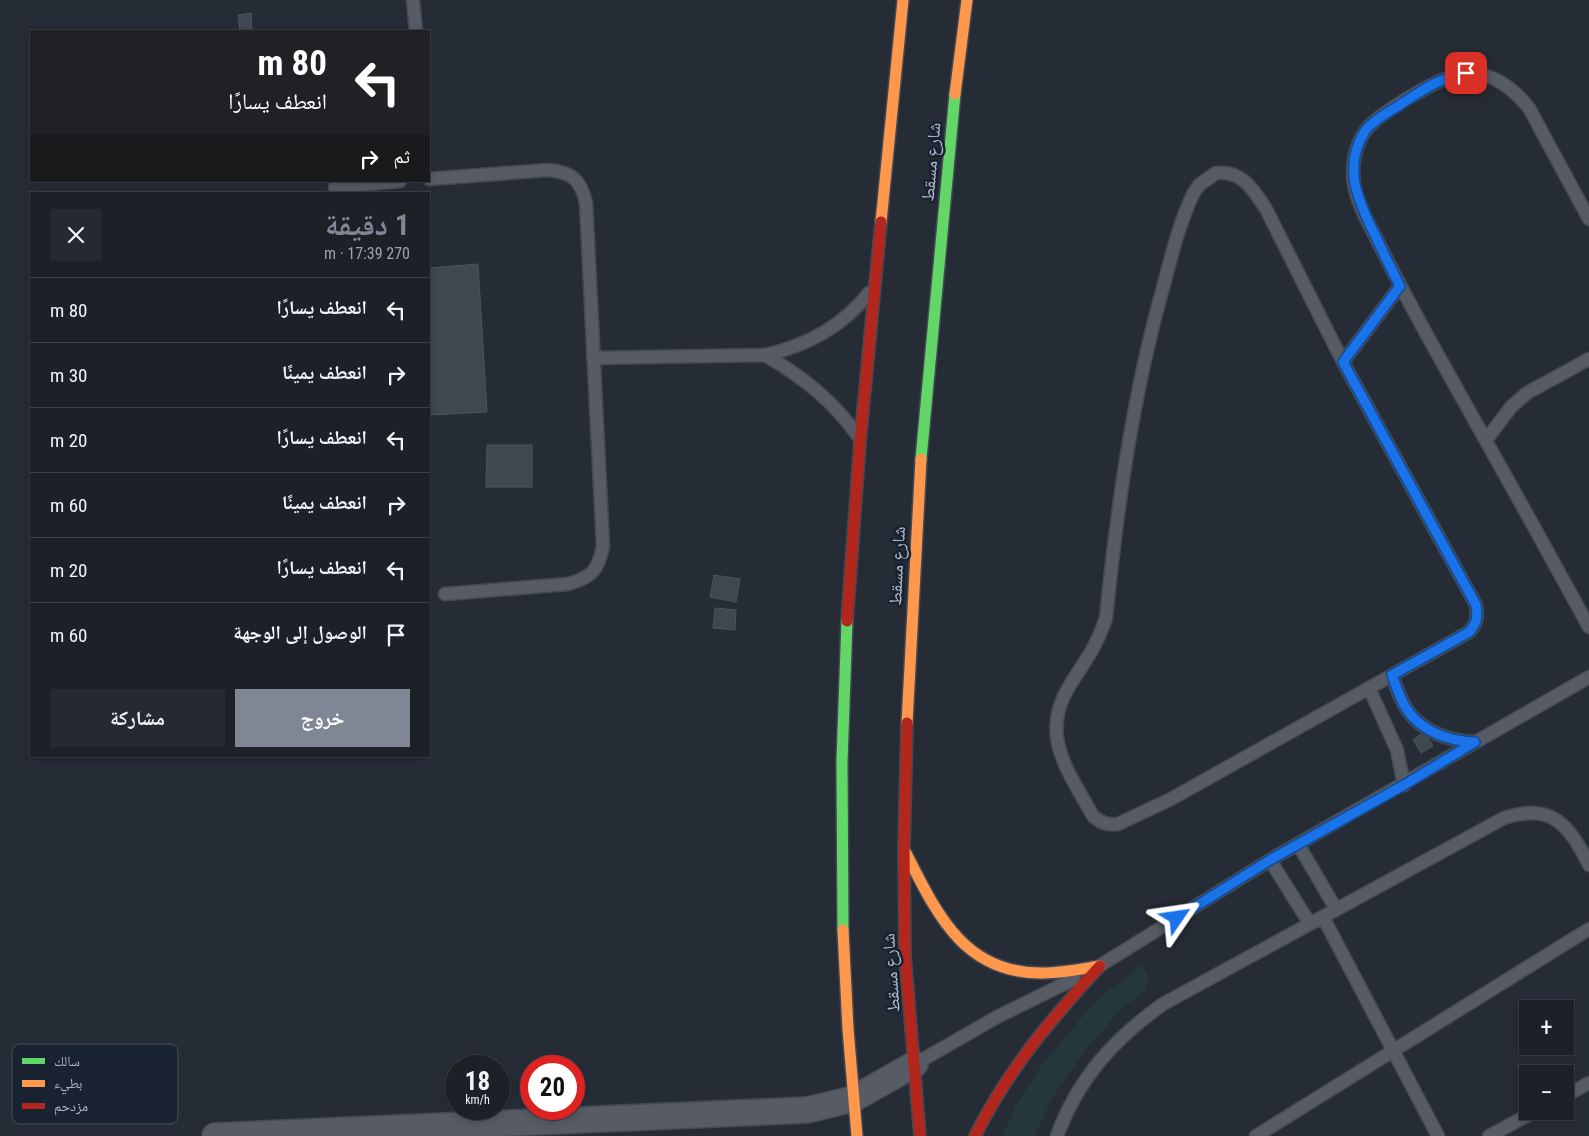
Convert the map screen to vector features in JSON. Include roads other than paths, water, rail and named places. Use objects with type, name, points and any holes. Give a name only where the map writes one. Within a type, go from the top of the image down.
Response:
[{"type":"street","points":[[857,1136],[853,1099],[842,868],[842,788],[847,637],[861,441],[903,0]]},
{"type":"street","name":"شارع مسقط","points":[[920,1136],[905,957],[904,848],[909,665],[919,484],[951,128],[967,0]]},
{"type":"street","points":[[904,848],[948,928],[965,948],[986,962],[1010,971],[1036,973],[1100,966]]},
{"type":"street","points":[[975,1136],[996,1093],[1019,1058],[1100,966]]},
{"type":"street","points":[[215,1136],[784,1112],[814,1109],[853,1099],[915,1064]]},
{"type":"lane","points":[[413,0],[416,30]]},
{"type":"lane","points":[[1589,219],[1528,108],[1517,93],[1502,82],[1485,75],[1466,73],[1448,77],[1431,85],[1388,112],[1366,129],[1357,146],[1353,165],[1354,184],[1359,203],[1400,286],[1589,627]]},
{"type":"lane","points":[[430,179],[548,170],[562,171],[575,178],[583,189],[586,203],[603,546],[599,565],[586,578],[568,584],[445,594]]},
{"type":"lane","points":[[1216,173],[1230,173],[1243,179],[1256,194],[1276,229],[1343,362],[1476,605],[1478,615],[1476,624],[1469,632],[1171,799],[1118,824],[1109,825],[1100,822],[1093,816],[1060,756],[1056,738],[1056,720],[1060,703],[1072,681],[1089,658],[1099,639],[1106,618],[1126,456],[1148,340],[1188,203],[1199,185],[1216,173]]},
{"type":"lane","points":[[335,187],[389,182]]},
{"type":"lane","points":[[593,358],[765,355],[793,348],[826,331],[845,318],[861,303],[875,285]]},
{"type":"lane","points":[[1343,362],[1400,286]]},
{"type":"lane","points":[[765,355],[809,383],[829,400],[846,419],[861,441]]},
{"type":"lane","points":[[1486,440],[1511,407],[1526,393],[1589,359]]},
{"type":"lane","points":[[1392,675],[1405,708],[1416,720],[1444,737],[1459,741],[1475,742]]},
{"type":"lane","points":[[915,1064],[997,1017],[1100,966],[1270,860],[1404,785],[1589,677]]},
{"type":"lane","points":[[1575,685],[1589,690]]},
{"type":"lane","points":[[1369,688],[1397,750],[1404,785]]},
{"type":"lane","points":[[1057,1136],[1077,1091],[1095,1066],[1115,1042],[1163,1004],[1504,818],[1518,813],[1532,812],[1547,815],[1560,822],[1571,831],[1589,865]]},
{"type":"lane","points":[[1298,844],[1336,909]]},
{"type":"lane","points":[[1270,860],[1310,924]]},
{"type":"lane","points":[[1323,917],[1438,1136]]},
{"type":"lane","points":[[1256,1136],[1394,1052],[1589,929]]},
{"type":"lane","points":[[1574,1091],[1589,1083]]},
{"type":"lane","points":[[1489,1136],[1519,1120]]}]
